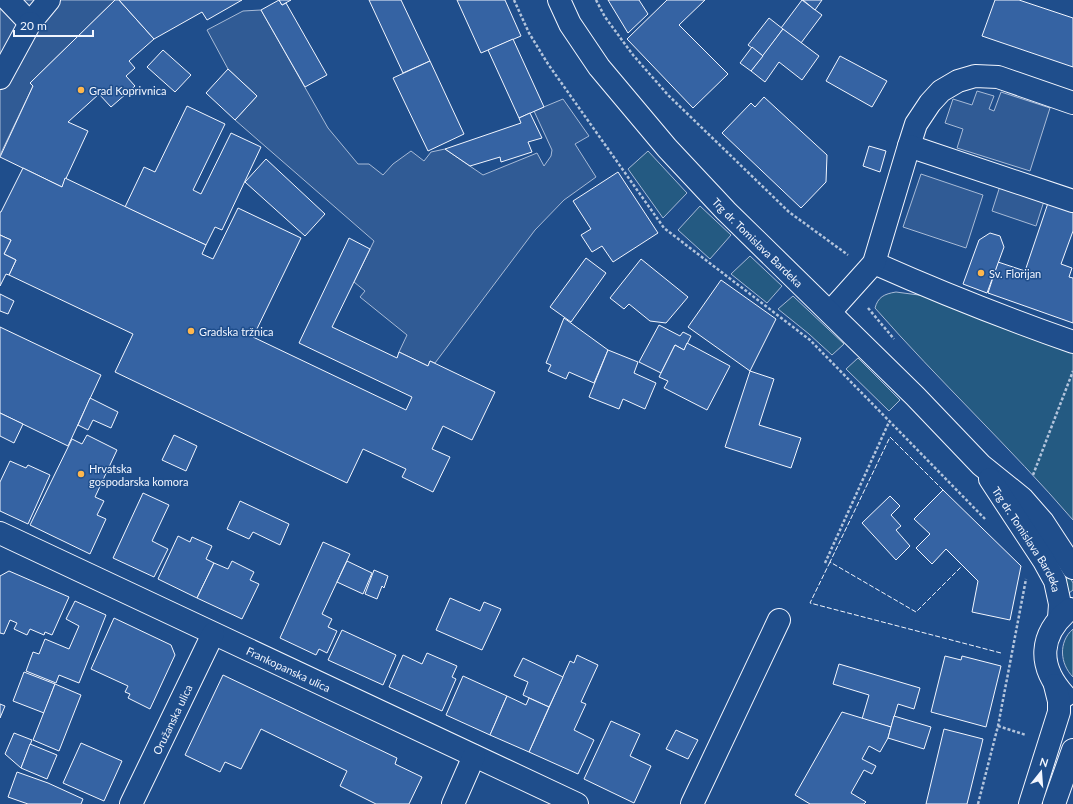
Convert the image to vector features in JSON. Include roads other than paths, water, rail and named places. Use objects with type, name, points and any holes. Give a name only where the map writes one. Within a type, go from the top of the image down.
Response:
[{"type":"main road","points":[[8,0],[30,24]]},
{"type":"main road","points":[[0,78],[30,24],[50,0]]},
{"type":"main road","name":"Trg dr. Tomislava Bardeka","points":[[559,0],[570,24],[598,67],[667,148],[726,210],[830,312],[981,465],[1026,502],[1044,522],[1073,568]]},
{"type":"main road","points":[[830,312],[871,266],[916,124],[938,95],[958,81],[975,76],[998,77],[1073,103]]},
{"type":"main road","points":[[909,146],[1073,201]]},
{"type":"main road","points":[[871,266],[997,315],[1073,342]]},
{"type":"main road","name":"Trg dr. Tomislava Bardeka","points":[[981,465],[1044,561],[1055,581],[1060,604],[1066,613]]},
{"type":"main road","name":"Frankopanska ulica","points":[[0,534],[577,804]]},
{"type":"main road","points":[[1030,804],[1059,712],[1059,701],[1047,669],[1045,650],[1049,633],[1066,613]]},
{"type":"main road","points":[[692,804],[779,620]]},
{"type":"main road","name":"Oružanska ulica","points":[[131,804],[213,634]]},
{"type":"main road","points":[[1054,685],[1065,696],[1073,701]]},
{"type":"main road","points":[[1054,804],[1073,750]]},
{"type":"main road","points":[[453,804],[474,756]]},
{"type":"place","name":"Grad Koprivnica","points":[[81,90]]},
{"type":"place","name":"Sv. Florijan","points":[[981,273]]},
{"type":"place","name":"Gradska tržnica","points":[[191,331]]},
{"type":"place","name":"Hrvatska gospodarska komora","points":[[81,474]]}]
